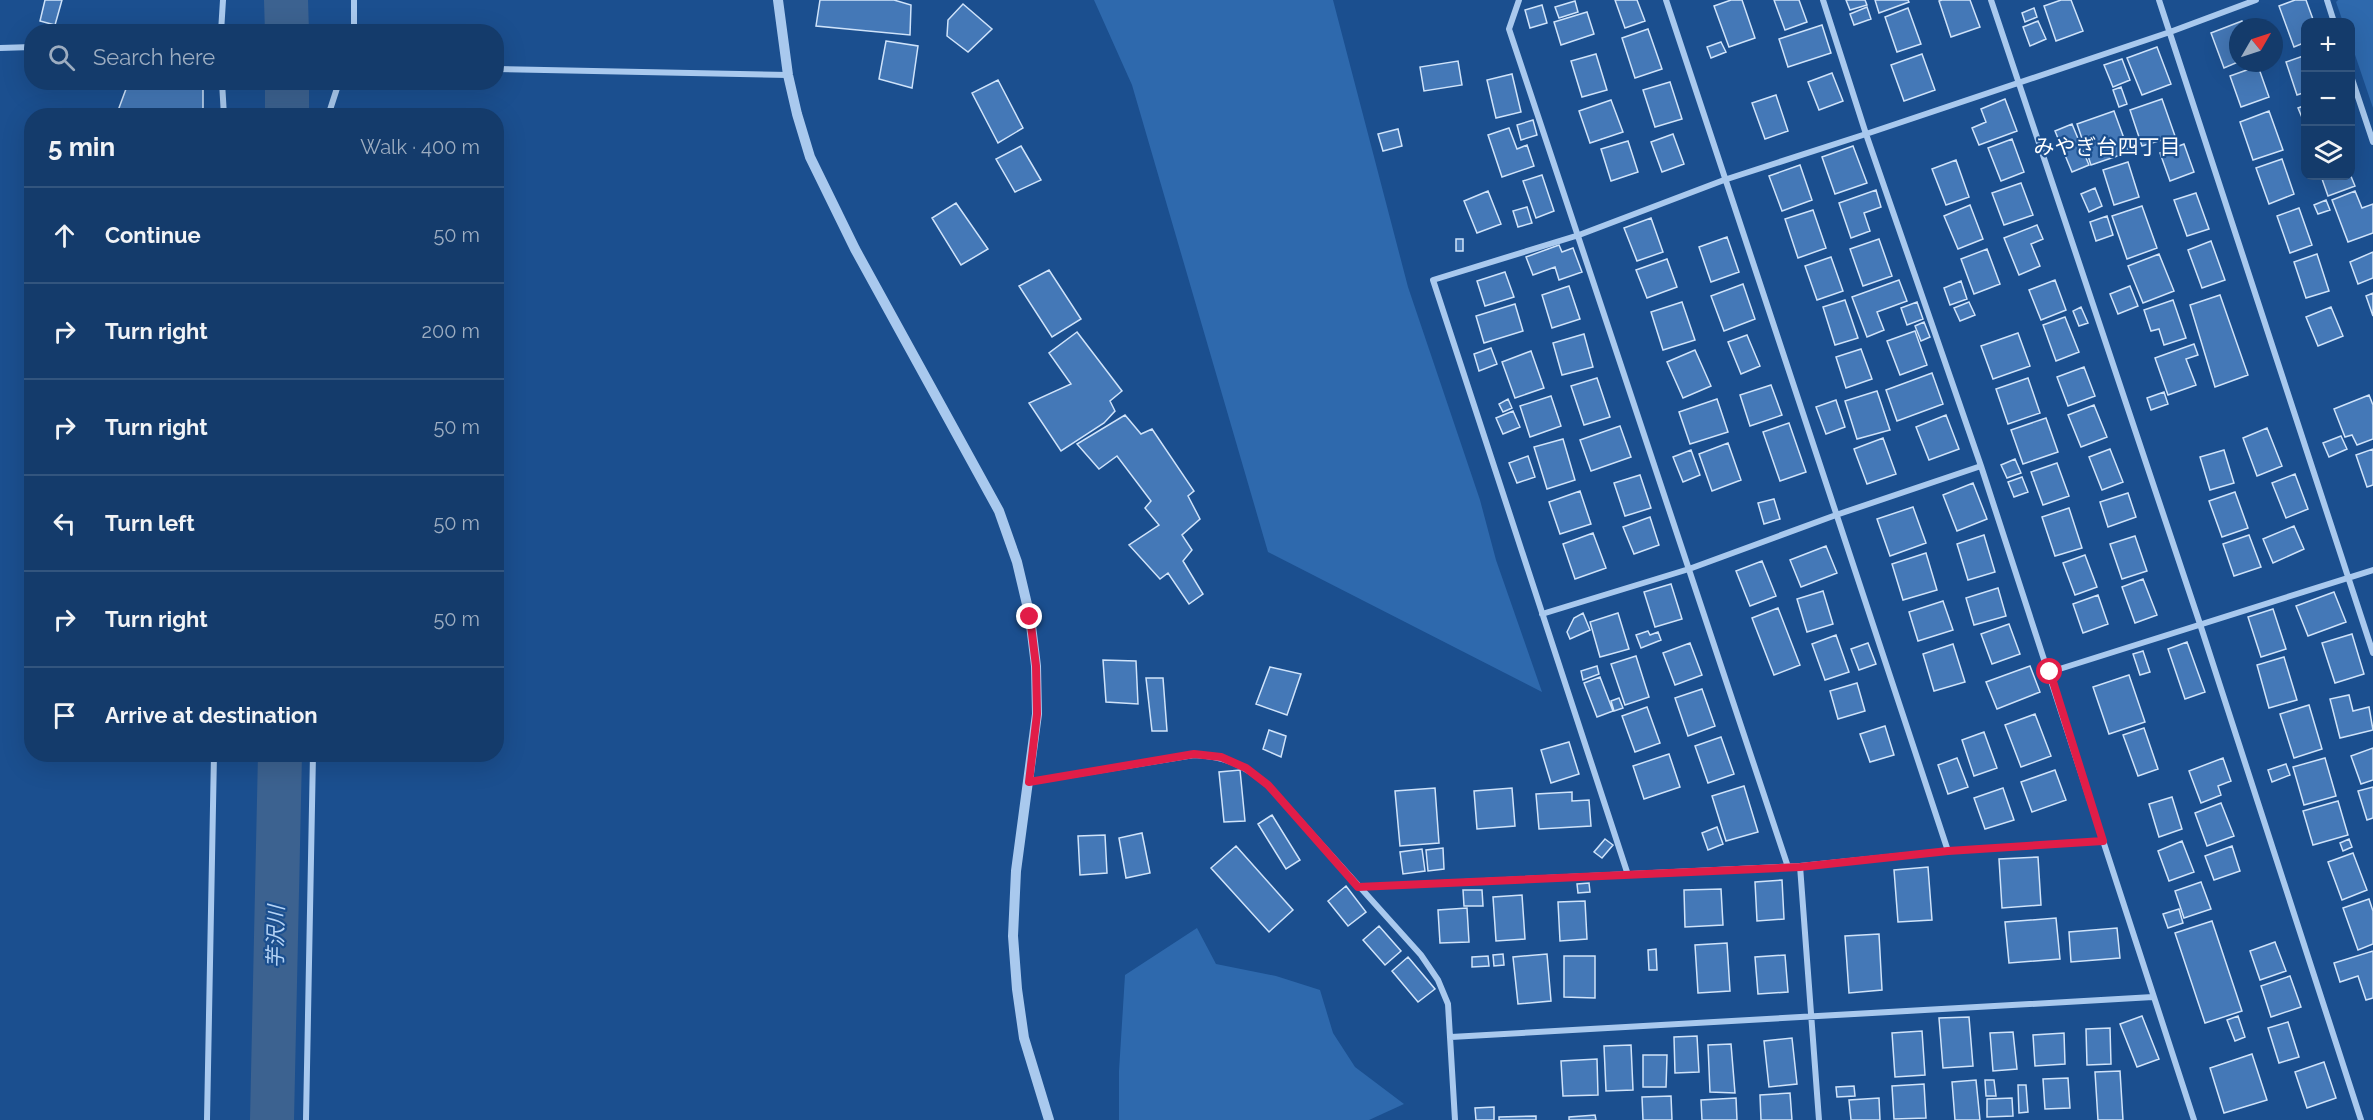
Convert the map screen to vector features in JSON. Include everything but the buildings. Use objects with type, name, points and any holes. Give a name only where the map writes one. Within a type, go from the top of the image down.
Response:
[{"type":"street","points":[[222,24],[223,0]]},
{"type":"street","points":[[354,0],[354,24]]},
{"type":"street","points":[[778,0],[788,75],[796,114],[810,157],[830,200],[999,511],[1013,552],[1030,617],[1036,666],[1037,714],[1016,871],[1013,936],[1024,1038],[1049,1120]]},
{"type":"street","points":[[1520,0],[1509,29],[1788,867]]},
{"type":"street","points":[[1666,0],[1948,851]]},
{"type":"street","points":[[1823,0],[1866,134],[2050,672],[2194,1120]]},
{"type":"street","points":[[1991,0],[2200,624],[2361,1120]]},
{"type":"street","points":[[2159,0],[2373,653]]},
{"type":"street","points":[[1628,875],[1433,280],[1579,235],[1724,180],[2170,32],[2256,0]]},
{"type":"street","points":[[2327,0],[2333,18]]},
{"type":"street","points":[[0,48],[24,47]]},
{"type":"street","points":[[504,69],[788,75]]},
{"type":"street","points":[[2355,88],[2373,142]]},
{"type":"street","points":[[222,90],[224,108]]},
{"type":"street","points":[[331,108],[336,90]]},
{"type":"street","points":[[1542,614],[1689,569],[1836,515],[1981,466]]},
{"type":"street","points":[[2050,672],[2373,570]]},
{"type":"street","points":[[1029,782],[1194,754],[1221,757],[1246,768],[1268,785],[1421,955],[1438,980],[1448,1004],[1455,1120]]},
{"type":"street","points":[[207,1120],[214,762]]},
{"type":"street","points":[[306,1120],[313,762]]},
{"type":"street","points":[[1358,887],[1800,867],[1948,851],[2103,841]]},
{"type":"street","points":[[1800,867],[1819,1120]]},
{"type":"street","points":[[1450,1037],[2153,998]]},
{"type":"shaded area","points":[[1094,0],[1333,0],[1408,287],[1480,500],[1496,560],[1542,692],[1268,552],[1132,85]]},
{"type":"shaded area","points":[[2338,0],[2373,0],[2373,108],[2355,55],[2355,18],[2342,18],[2336,2]]},
{"type":"shaded area","points":[[1197,928],[1216,964],[1276,976],[1320,990],[1333,1033],[1355,1067],[1404,1104],[1369,1120],[1119,1120],[1119,1071],[1125,975]]},
{"type":"waterway","name":"芋沢川","points":[[286,0],[287,24]]},
{"type":"waterway","name":"芋沢川","points":[[287,90],[287,108]]},
{"type":"waterway","name":"芋沢川","points":[[272,1120],[280,762]]},
{"type":"district","name":"みやぎ台四丁目","points":[[2107,147]]},
{"type":"route","points":[[1030,617],[1036,666],[1037,714],[1029,782],[1194,754],[1221,757],[1246,768],[1268,785],[1358,887],[1800,867],[1948,851],[2103,841],[2050,672]]}]
